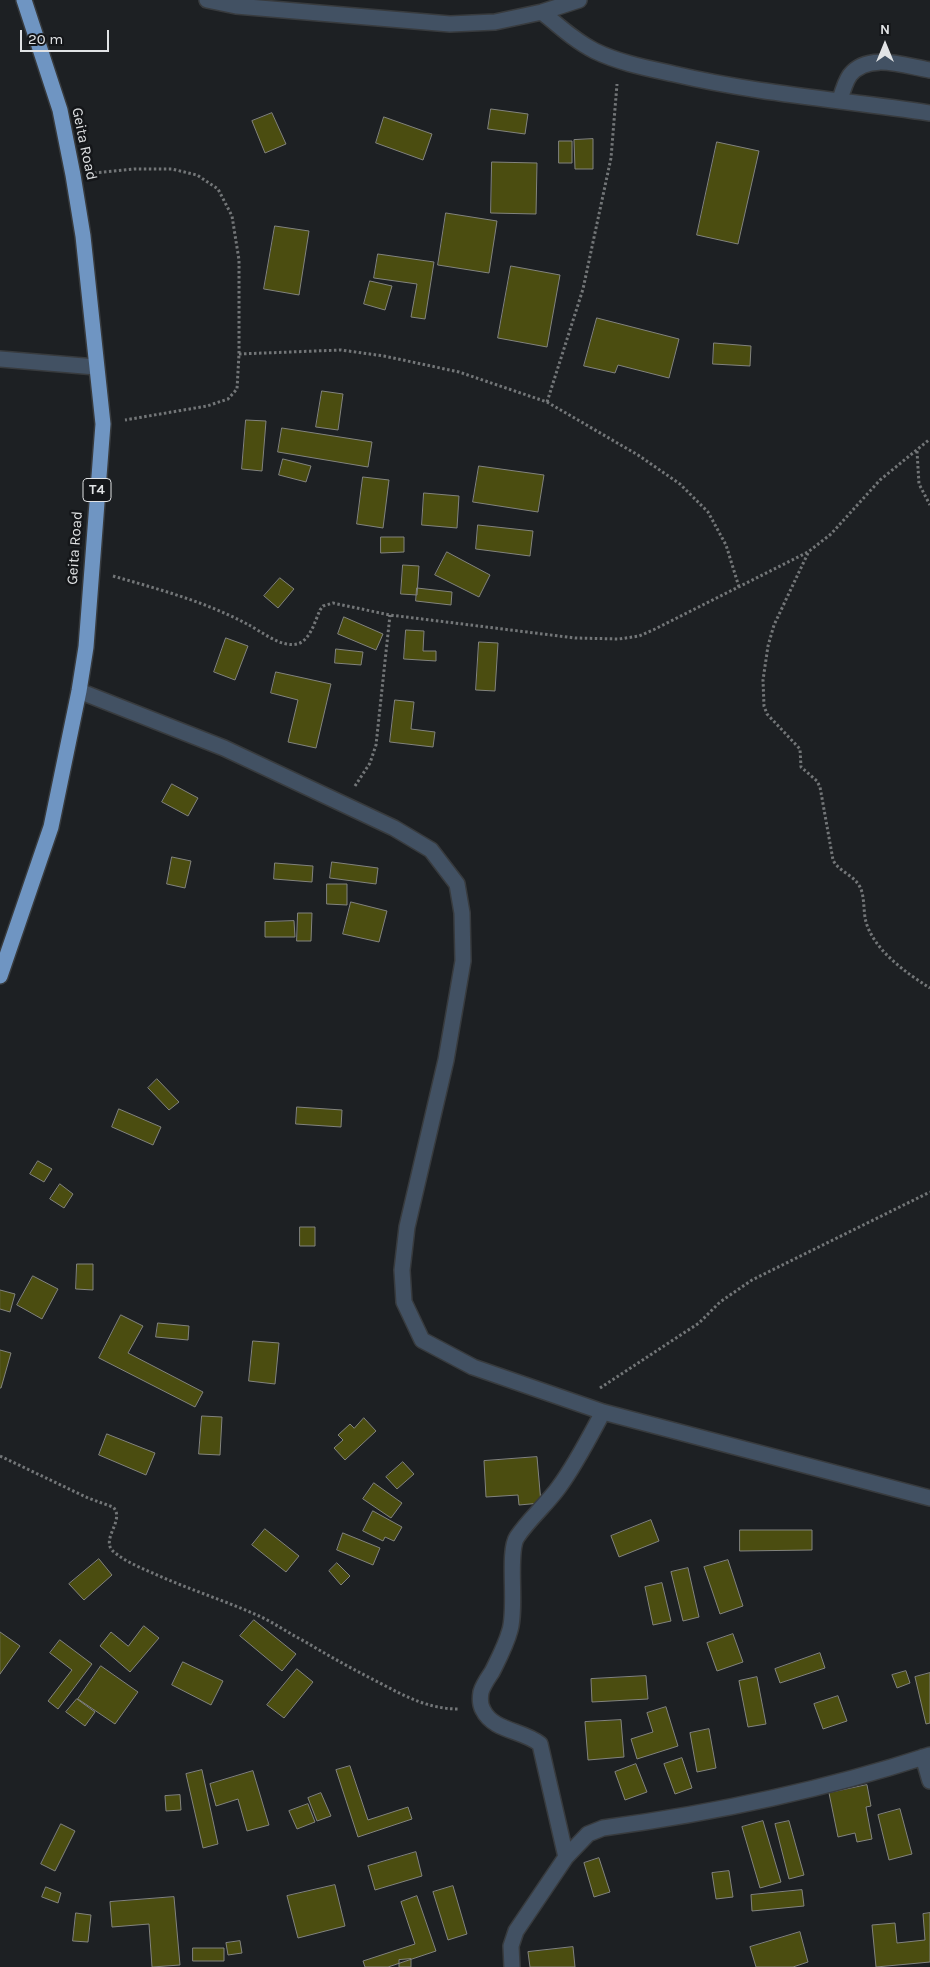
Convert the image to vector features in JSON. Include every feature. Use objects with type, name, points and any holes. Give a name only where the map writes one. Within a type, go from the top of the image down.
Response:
[{"type":"highway","name":"Geita Road","points":[[0,976],[51,827],[79,691],[86,647],[102,424],[83,236],[73,176],[60,110],[24,0]]},
{"type":"street","points":[[207,0],[236,6],[450,24],[496,22],[542,12],[579,0]]},
{"type":"street","points":[[542,12],[593,50],[618,61],[730,86],[930,113]]},
{"type":"street","points":[[840,100],[848,76],[860,65],[881,62],[930,70]]},
{"type":"street","points":[[0,360],[96,367]]},
{"type":"street","points":[[79,691],[224,748],[394,828],[431,850],[457,884],[462,913],[463,961],[447,1051],[407,1227],[402,1270],[404,1302],[422,1340],[473,1367],[603,1412],[930,1498]]},
{"type":"street","points":[[566,1857],[540,1744],[531,1737],[504,1728],[491,1721],[481,1706],[481,1691],[511,1629],[514,1600],[512,1555],[516,1538],[558,1488],[574,1464],[603,1412]]},
{"type":"street","points":[[512,1967],[511,1946],[516,1931],[566,1857],[578,1842],[588,1834],[603,1828],[679,1817],[862,1777],[926,1756],[930,1781]]},
{"type":"path","points":[[547,402],[583,289],[602,202],[610,158],[618,61]]},
{"type":"path","points":[[73,176],[135,169],[172,169],[197,175],[218,189],[232,216],[239,260],[237,389],[228,399],[207,406],[102,424]]},
{"type":"path","points":[[239,354],[341,350],[384,356],[460,372],[547,402],[638,455],[680,484],[708,512],[726,545],[739,587]]},
{"type":"path","points":[[91,569],[152,587],[202,605],[241,621],[287,644],[298,644],[306,639],[320,610],[327,604],[333,603],[390,615],[576,638],[619,639],[639,636],[808,552],[831,534],[880,480],[930,440]]},
{"type":"path","points":[[917,450],[919,484],[930,505]]},
{"type":"path","points":[[808,552],[774,625],[768,646],[763,680],[764,706],[767,714],[800,750],[801,767],[817,781],[820,787],[833,860],[837,867],[853,879],[861,888],[866,922],[873,938],[888,955],[916,979],[930,988]]},
{"type":"path","points":[[344,803],[370,763],[376,744],[390,615]]},
{"type":"path","points":[[576,1403],[699,1324],[720,1302],[752,1280],[930,1192]]},
{"type":"path","points":[[0,1456],[88,1498],[113,1507],[116,1510],[117,1517],[110,1538],[110,1547],[113,1552],[135,1565],[184,1587],[259,1616],[339,1662],[410,1699],[429,1706],[445,1709],[481,1706]]},
{"type":"building","points":[[491,109],[528,114],[525,134],[488,129]]},
{"type":"building","points":[[272,113],[286,144],[265,153],[252,121]]},
{"type":"building","points":[[384,117],[432,134],[423,160],[376,143]]},
{"type":"building","points":[[593,139],[593,169],[575,169],[574,140]]},
{"type":"building","points":[[559,141],[572,141],[572,163],[559,163]]},
{"type":"building","points":[[717,142],[759,151],[738,244],[697,235]]},
{"type":"building","points":[[492,162],[537,163],[536,214],[491,213]]},
{"type":"building","points":[[446,213],[497,221],[489,273],[438,265]]},
{"type":"building","points":[[275,226],[309,231],[299,295],[264,289]]},
{"type":"building","points":[[378,254],[434,262],[425,319],[411,317],[417,284],[374,278]]},
{"type":"building","points":[[511,266],[560,275],[547,347],[498,338]]},
{"type":"building","points":[[370,281],[392,286],[385,310],[364,304]]},
{"type":"building","points":[[597,318],[679,339],[669,378],[618,365],[615,373],[584,366]]},
{"type":"building","points":[[714,343],[751,346],[750,366],[713,364]]},
{"type":"building","points":[[322,391],[343,394],[338,430],[316,427]]},
{"type":"building","points":[[246,420],[266,421],[262,471],[242,469]]},
{"type":"building","points":[[282,428],[372,442],[368,467],[278,452]]},
{"type":"building","points":[[283,459],[311,466],[306,482],[279,475]]},
{"type":"building","points":[[479,466],[544,475],[538,512],[473,502]]},
{"type":"building","points":[[363,477],[389,480],[383,528],[357,524]]},
{"type":"building","points":[[424,493],[459,496],[457,528],[422,525]]},
{"type":"building","points":[[478,525],[533,531],[530,556],[476,549]]},
{"type":"building","points":[[381,537],[404,537],[404,552],[381,553]]},
{"type":"building","points":[[447,552],[490,575],[479,597],[435,575]]},
{"type":"building","points":[[403,565],[419,566],[417,595],[401,594]]},
{"type":"building","points":[[280,578],[294,589],[278,608],[264,596]]},
{"type":"building","points":[[417,588],[452,592],[451,605],[416,601]]},
{"type":"building","points":[[344,617],[383,634],[376,650],[338,634]]},
{"type":"building","points":[[406,630],[424,631],[423,651],[436,651],[436,661],[404,659]]},
{"type":"building","points":[[226,638],[248,646],[235,680],[214,672]]},
{"type":"building","points":[[479,642],[498,643],[495,691],[476,690]]},
{"type":"building","points":[[336,649],[363,652],[361,665],[335,663]]},
{"type":"building","points":[[276,672],[331,684],[316,748],[288,742],[298,700],[271,693]]},
{"type":"building","points":[[395,700],[414,702],[411,729],[435,732],[433,747],[390,742]]},
{"type":"building","points":[[172,784],[198,798],[188,816],[162,802]]},
{"type":"building","points":[[172,857],[191,861],[185,888],[167,884]]},
{"type":"building","points":[[332,862],[378,868],[376,884],[330,878]]},
{"type":"building","points":[[275,863],[313,866],[312,882],[274,879]]},
{"type":"building","points":[[327,884],[347,884],[347,905],[327,904]]},
{"type":"building","points":[[351,902],[387,911],[379,942],[343,934]]},
{"type":"building","points":[[298,913],[312,913],[311,941],[297,941]]},
{"type":"building","points":[[294,921],[295,937],[265,937],[265,922]]},
{"type":"building","points":[[157,1079],[179,1102],[169,1110],[148,1088]]},
{"type":"building","points":[[297,1107],[342,1110],[341,1127],[296,1124]]},
{"type":"building","points":[[119,1109],[161,1127],[153,1145],[112,1127]]},
{"type":"building","points":[[38,1161],[52,1169],[44,1182],[30,1174]]},
{"type":"building","points":[[60,1184],[73,1194],[64,1208],[50,1199]]},
{"type":"building","points":[[300,1227],[315,1227],[315,1246],[300,1246]]},
{"type":"building","points":[[77,1264],[93,1264],[93,1290],[76,1289]]},
{"type":"building","points":[[33,1276],[58,1289],[42,1319],[17,1305]]},
{"type":"building","points":[[0,1290],[15,1294],[10,1312],[0,1309]]},
{"type":"building","points":[[121,1315],[143,1326],[128,1353],[203,1392],[195,1407],[99,1358]]},
{"type":"building","points":[[158,1323],[189,1326],[188,1340],[156,1337]]},
{"type":"building","points":[[253,1341],[279,1343],[275,1384],[249,1381]]},
{"type":"building","points":[[0,1350],[11,1353],[1,1388],[0,1388]]},
{"type":"building","points":[[202,1416],[222,1417],[220,1455],[199,1454]]},
{"type":"building","points":[[364,1418],[376,1431],[345,1460],[334,1448],[343,1440],[338,1435],[350,1424],[354,1428]]},
{"type":"building","points":[[107,1434],[155,1453],[146,1475],[99,1455]]},
{"type":"building","points":[[537,1457],[541,1503],[519,1505],[518,1495],[486,1497],[484,1461]]},
{"type":"building","points":[[403,1462],[414,1474],[397,1489],[386,1477]]},
{"type":"building","points":[[374,1483],[402,1503],[391,1518],[363,1499]]},
{"type":"building","points":[[373,1511],[402,1527],[394,1541],[385,1537],[383,1541],[363,1531]]},
{"type":"building","points":[[651,1520],[659,1541],[619,1557],[611,1536]]},
{"type":"building","points":[[265,1529],[299,1556],[286,1572],[252,1545]]},
{"type":"building","points":[[740,1530],[812,1530],[812,1550],[740,1551]]},
{"type":"building","points":[[343,1533],[380,1548],[373,1565],[337,1550]]},
{"type":"building","points":[[99,1559],[112,1575],[84,1600],[69,1584]]},
{"type":"building","points":[[728,1560],[743,1606],[720,1614],[704,1567]]},
{"type":"building","points":[[337,1563],[350,1576],[341,1585],[329,1571]]},
{"type":"building","points":[[688,1568],[699,1617],[683,1621],[671,1572]]},
{"type":"building","points":[[662,1583],[671,1621],[653,1625],[645,1587]]},
{"type":"building","points":[[254,1620],[296,1654],[282,1671],[240,1636]]},
{"type":"building","points":[[144,1626],[159,1638],[130,1672],[100,1646],[111,1632],[128,1646]]},
{"type":"building","points":[[0,1632],[20,1646],[0,1674]]},
{"type":"building","points":[[733,1634],[743,1662],[717,1671],[707,1643]]},
{"type":"building","points":[[60,1640],[92,1664],[58,1709],[48,1701],[72,1670],[50,1653]]},
{"type":"building","points":[[820,1653],[825,1668],[780,1683],[775,1669]]},
{"type":"building","points":[[183,1662],[223,1681],[211,1705],[172,1685]]},
{"type":"building","points":[[101,1666],[138,1692],[115,1724],[78,1699]]},
{"type":"building","points":[[297,1669],[313,1682],[284,1718],[267,1705]]},
{"type":"building","points":[[906,1671],[910,1683],[897,1688],[892,1675]]},
{"type":"building","points":[[930,1673],[930,1723],[926,1724],[915,1677]]},
{"type":"building","points":[[646,1676],[648,1699],[592,1702],[591,1679]]},
{"type":"building","points":[[757,1677],[766,1724],[748,1727],[739,1681]]},
{"type":"building","points":[[838,1696],[847,1721],[823,1729],[814,1704]]},
{"type":"building","points":[[77,1699],[95,1712],[85,1726],[66,1712]]},
{"type":"building","points":[[666,1707],[678,1746],[637,1759],[631,1739],[653,1732],[647,1713]]},
{"type":"building","points":[[621,1720],[624,1757],[588,1760],[585,1722]]},
{"type":"building","points":[[709,1729],[716,1768],[697,1772],[690,1733]]},
{"type":"building","points":[[682,1758],[692,1788],[675,1794],[664,1764]]},
{"type":"building","points":[[636,1764],[647,1792],[625,1800],[615,1772]]},
{"type":"building","points":[[350,1766],[368,1820],[408,1807],[412,1819],[358,1837],[336,1770]]},
{"type":"building","points":[[202,1770],[218,1844],[203,1848],[186,1774]]},
{"type":"building","points":[[253,1771],[269,1825],[247,1831],[238,1799],[216,1806],[210,1784]]},
{"type":"building","points":[[867,1785],[871,1806],[866,1807],[872,1839],[857,1842],[855,1833],[838,1837],[829,1793]]},
{"type":"building","points":[[321,1793],[331,1816],[317,1821],[308,1798]]},
{"type":"building","points":[[180,1795],[181,1810],[166,1811],[165,1796]]},
{"type":"building","points":[[308,1804],[315,1822],[297,1829],[289,1811]]},
{"type":"building","points":[[900,1809],[912,1854],[889,1860],[878,1815]]},
{"type":"building","points":[[763,1821],[781,1882],[760,1888],[742,1827]]},
{"type":"building","points":[[789,1821],[804,1875],[789,1879],[775,1824]]},
{"type":"building","points":[[61,1824],[75,1831],[55,1871],[41,1864]]},
{"type":"building","points":[[416,1852],[422,1876],[375,1890],[368,1866]]},
{"type":"building","points":[[599,1858],[610,1892],[594,1897],[584,1863]]},
{"type":"building","points":[[729,1871],[733,1897],[716,1899],[712,1873]]},
{"type":"building","points":[[335,1885],[345,1926],[298,1938],[287,1896]]},
{"type":"building","points":[[453,1886],[467,1934],[448,1940],[433,1892]]},
{"type":"building","points":[[46,1887],[61,1893],[58,1903],[42,1897]]},
{"type":"building","points":[[802,1890],[804,1906],[752,1911],[751,1895]]},
{"type":"building","points":[[417,1896],[436,1951],[388,1967],[365,1967],[363,1961],[415,1944],[401,1902]]},
{"type":"building","points":[[174,1897],[180,1965],[152,1967],[149,1924],[112,1927],[110,1902]]},
{"type":"building","points":[[76,1913],[91,1915],[88,1942],[73,1941]]},
{"type":"building","points":[[930,1913],[930,1962],[876,1967],[872,1925],[895,1923],[897,1943],[925,1940],[923,1914]]},
{"type":"building","points":[[800,1932],[808,1962],[793,1967],[756,1967],[750,1947]]},
{"type":"building","points":[[240,1941],[242,1953],[228,1955],[226,1943]]},
{"type":"building","points":[[573,1947],[575,1967],[530,1967],[528,1952]]},
{"type":"building","points":[[193,1948],[224,1948],[224,1961],[193,1961]]},
{"type":"building","points":[[411,1959],[411,1967],[399,1967],[399,1960]]}]
